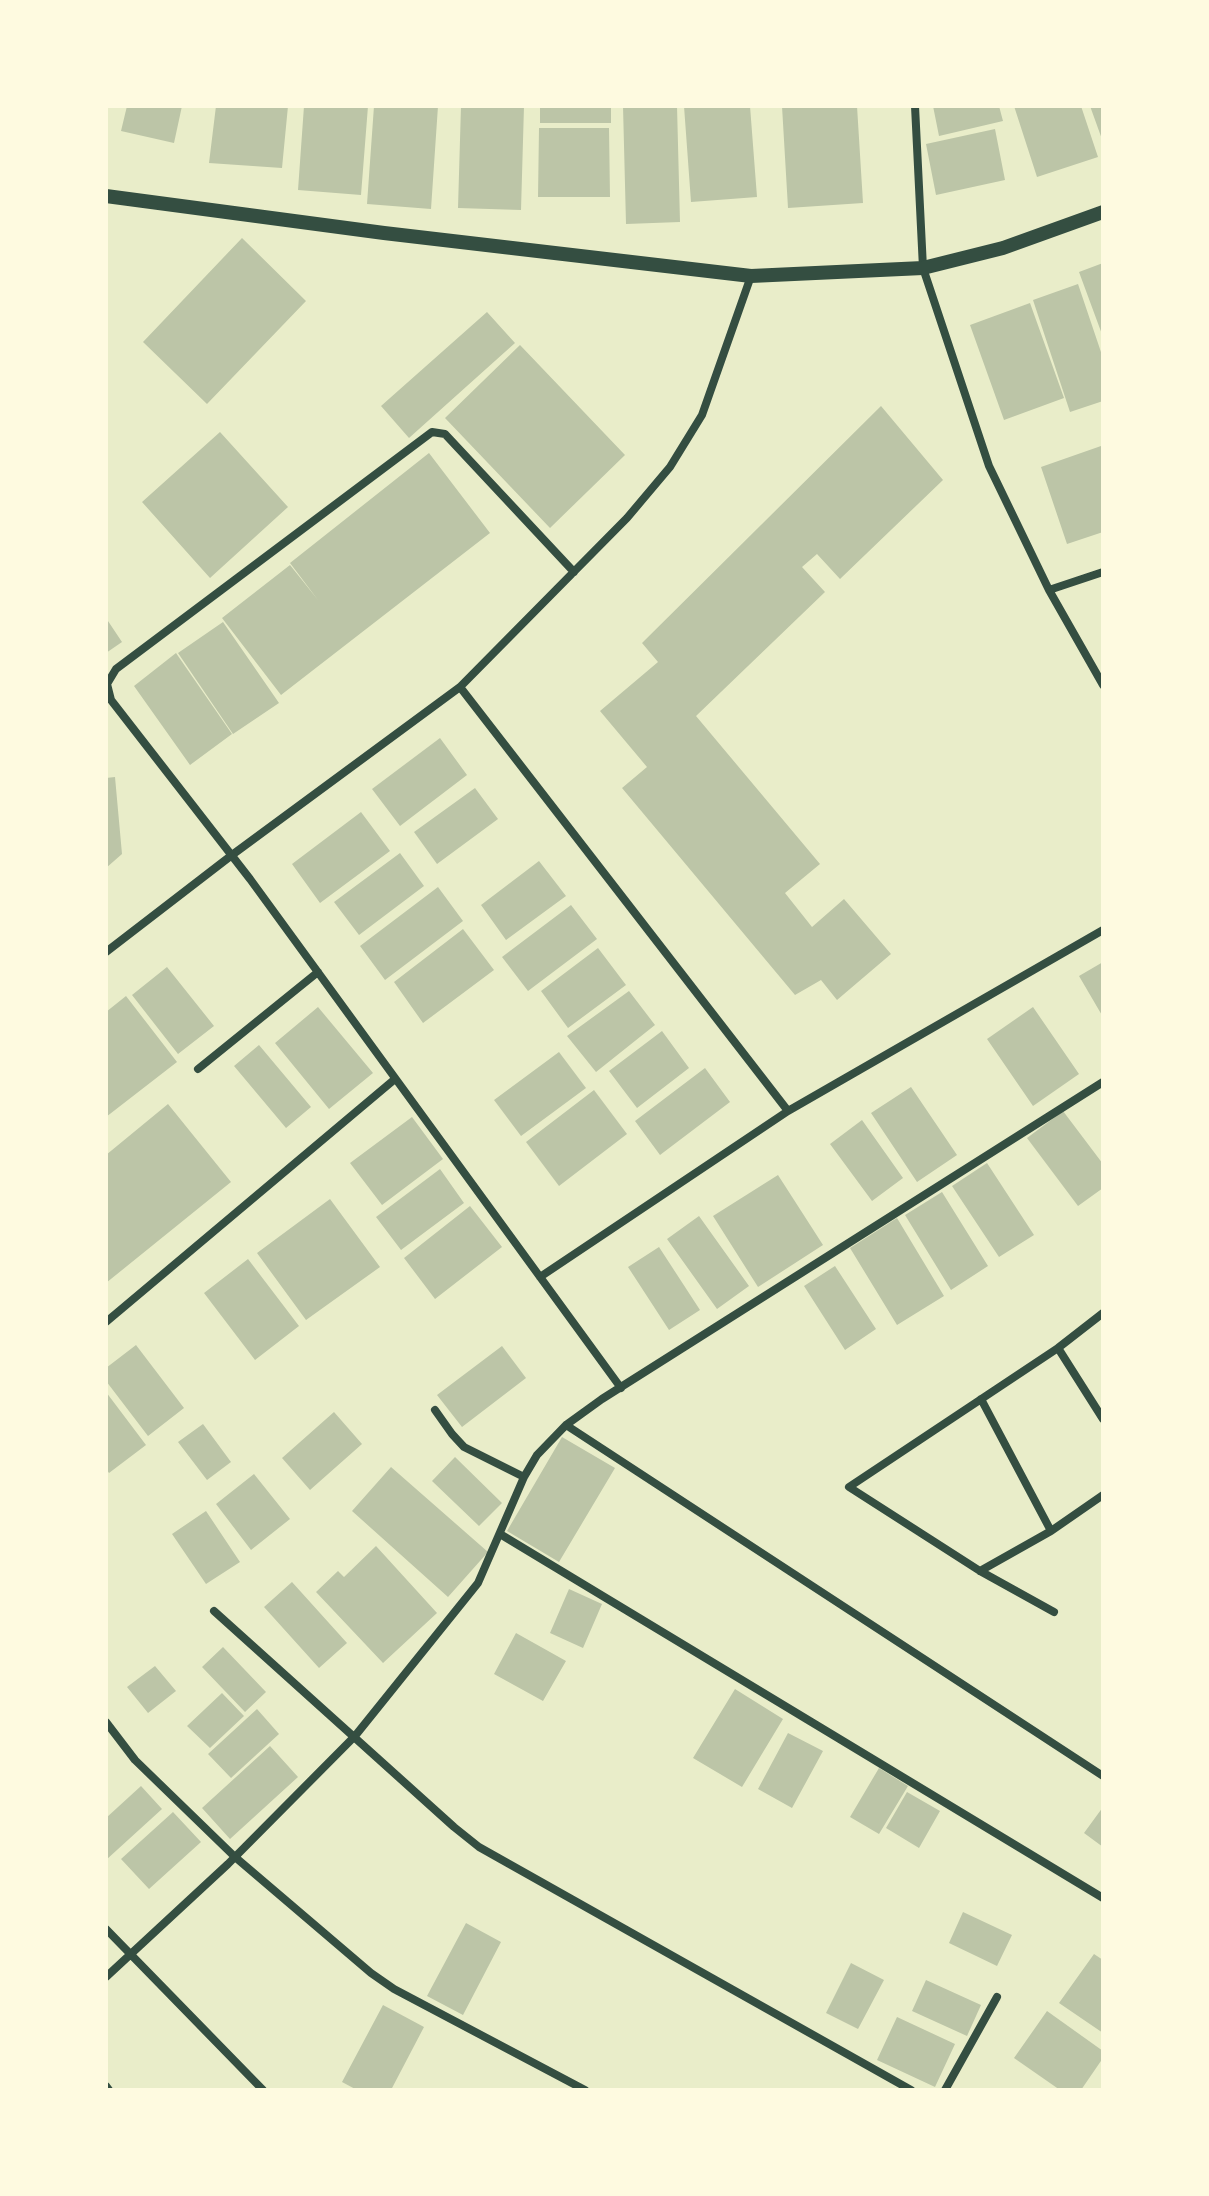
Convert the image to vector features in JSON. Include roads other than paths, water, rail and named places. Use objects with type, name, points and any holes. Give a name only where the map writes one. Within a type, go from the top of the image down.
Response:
[{"type":"street","points":[[915,106],[923,268],[989,466],[1049,590],[1103,685]]},
{"type":"street","points":[[106,196],[384,233],[751,276],[923,268],[1003,248],[1103,212]]},
{"type":"street","points":[[106,952],[460,687],[627,518],[670,467],[702,415],[751,276]]},
{"type":"street","points":[[574,572],[445,434],[432,432],[116,669],[107,684],[111,700],[232,855],[621,1388]]},
{"type":"street","points":[[1049,590],[1103,572]]},
{"type":"street","points":[[460,687],[788,1111]]},
{"type":"street","points":[[540,1277],[788,1111],[1103,930]]},
{"type":"street","points":[[198,1069],[318,972]]},
{"type":"street","points":[[106,1322],[395,1079]]},
{"type":"street","points":[[106,1977],[235,1857],[355,1736],[478,1583],[524,1477],[537,1455],[566,1425],[1103,1082]]},
{"type":"street","points":[[1054,1612],[980,1571],[849,1487],[1058,1348],[1103,1313]]},
{"type":"street","points":[[1058,1348],[1103,1419]]},
{"type":"street","points":[[981,1399],[1051,1531]]},
{"type":"street","points":[[435,1410],[464,1447],[524,1477]]},
{"type":"street","points":[[566,1425],[1103,1776]]},
{"type":"street","points":[[980,1571],[1051,1531],[1103,1495]]},
{"type":"street","points":[[500,1534],[1103,1898]]},
{"type":"street","points":[[214,1611],[479,1847],[911,2090]]},
{"type":"street","points":[[107,1725],[135,1760],[235,1857],[371,1973],[394,1989],[585,2090]]},
{"type":"street","points":[[106,1929],[263,2090]]},
{"type":"street","points":[[945,2090],[997,1997]]}]
